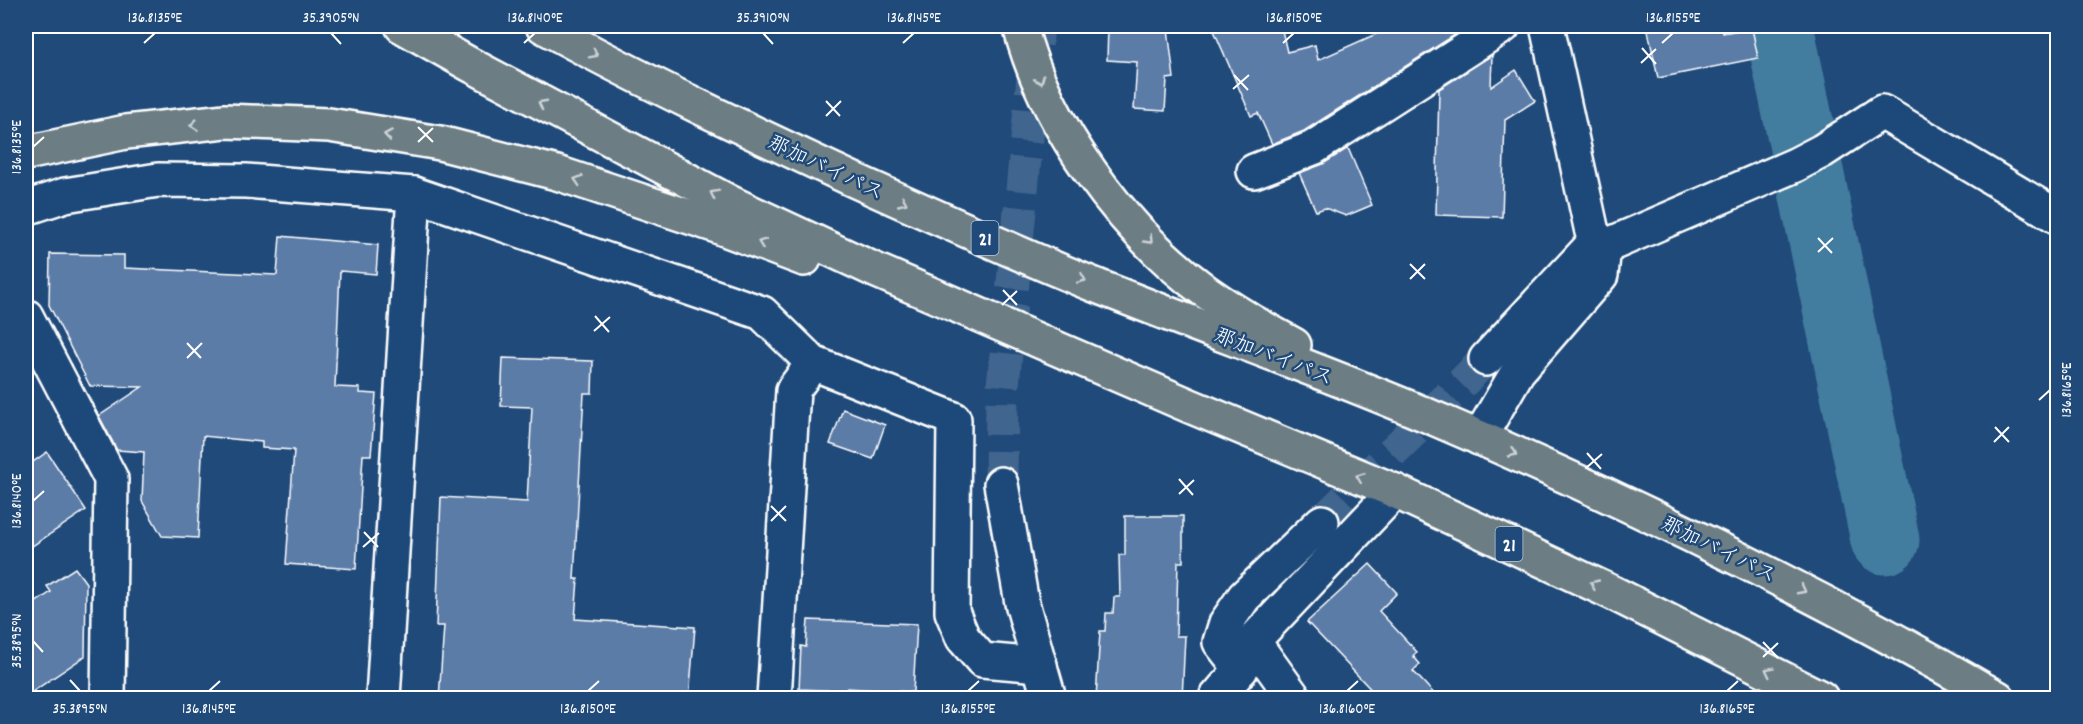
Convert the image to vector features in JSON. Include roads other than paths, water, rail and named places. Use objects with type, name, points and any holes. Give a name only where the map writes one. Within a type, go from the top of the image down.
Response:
[{"type":"highway","name":"21","points":[[402,26],[731,203],[874,270],[1190,406],[1395,491],[1613,593],[1821,699]]},
{"type":"highway","name":"那加バイパス","points":[[543,26],[747,130],[911,206],[1093,284],[1440,421],[1640,510],[1779,578],[1929,658],[1998,699]]},
{"type":"highway","points":[[1020,26],[1024,43],[1047,98],[1078,155],[1114,204],[1157,249],[1204,290],[1268,331],[1440,421]]},
{"type":"highway","points":[[26,153],[126,132],[225,121],[328,125],[440,143],[556,173],[714,225],[1190,406]]},
{"type":"street","points":[[1254,171],[1313,148],[1503,26]]},
{"type":"street","points":[[1479,438],[1518,371],[1601,274],[1601,243],[1592,232],[1547,26]]},
{"type":"street","points":[[1486,359],[1601,243],[1808,158],[1882,112],[2058,217]]},
{"type":"street","points":[[26,208],[65,195],[158,180],[246,181],[414,194],[762,313],[813,363],[954,419],[952,612],[963,638],[982,660],[1040,665]]},
{"type":"street","points":[[383,699],[414,194]]},
{"type":"street","points":[[26,316],[111,479],[108,699]]},
{"type":"street","points":[[774,699],[793,390],[813,363]]},
{"type":"street","points":[[1001,484],[1022,603],[1049,699]]},
{"type":"street","points":[[1216,699],[1247,655],[1395,491]]},
{"type":"street","points":[[1294,699],[1247,655],[1220,642],[1226,623],[1244,597],[1322,522]]},
{"type":"waterway","points":[[1779,26],[1885,540]]},
{"type":"tunnel","points":[[1001,484],[1002,395],[1038,26]]},
{"type":"tunnel","points":[[1322,522],[1486,359]]}]
